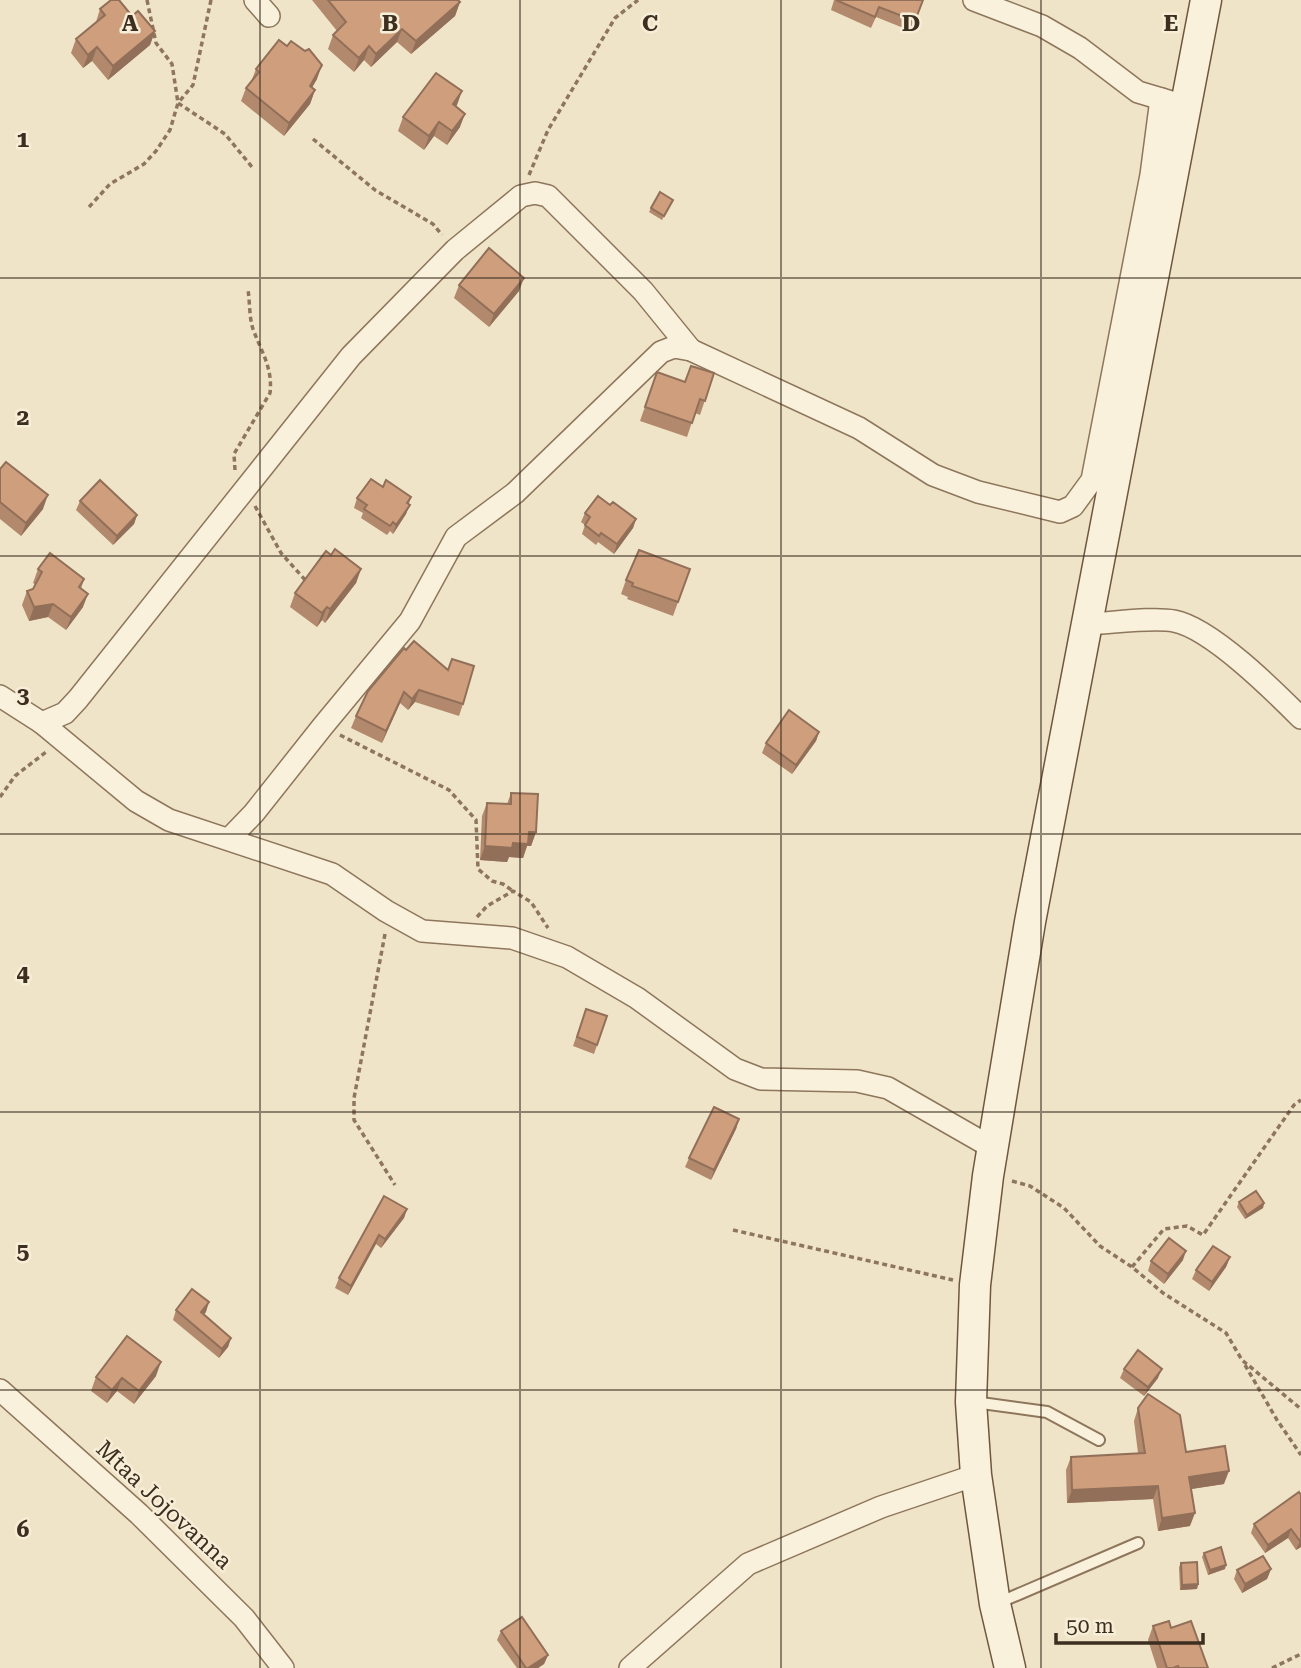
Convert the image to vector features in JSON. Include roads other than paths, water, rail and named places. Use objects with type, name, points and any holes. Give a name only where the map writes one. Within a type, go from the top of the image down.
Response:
[{"type":"main road","points":[[1010,1668],[995,1604],[976,1475],[971,1402],[975,1285],[989,1161],[1030,922],[1088,624],[1174,102],[1206,0]]},
{"type":"street","points":[[229,839],[254,813],[410,621],[456,537],[514,493],[662,352],[674,347],[691,350],[859,428],[933,475],[978,492],[1060,512],[1073,506],[1092,480],[1151,175],[1174,102],[1138,92],[1080,48],[1042,26],[974,0]]},
{"type":"street","points":[[42,723],[65,713],[78,699],[351,356],[455,250],[521,196],[535,192],[548,195],[643,291],[691,350]]},
{"type":"street","points":[[1088,624],[1173,621],[1192,627],[1255,673],[1301,718]]},
{"type":"street","points":[[0,696],[42,723],[64,744],[136,801],[169,820],[332,874],[386,911],[422,931],[512,938],[567,957],[637,998],[735,1069],[761,1080],[857,1081],[888,1088],[989,1161]]},
{"type":"street","name":"Mtaa Jojovanna","points":[[0,1390],[139,1514],[244,1618],[283,1668]]},
{"type":"street","points":[[630,1668],[748,1564],[881,1507],[976,1475]]},
{"type":"lane","points":[[971,1402],[1047,1412],[1099,1440]]},
{"type":"lane","points":[[995,1604],[1138,1543]]}]
